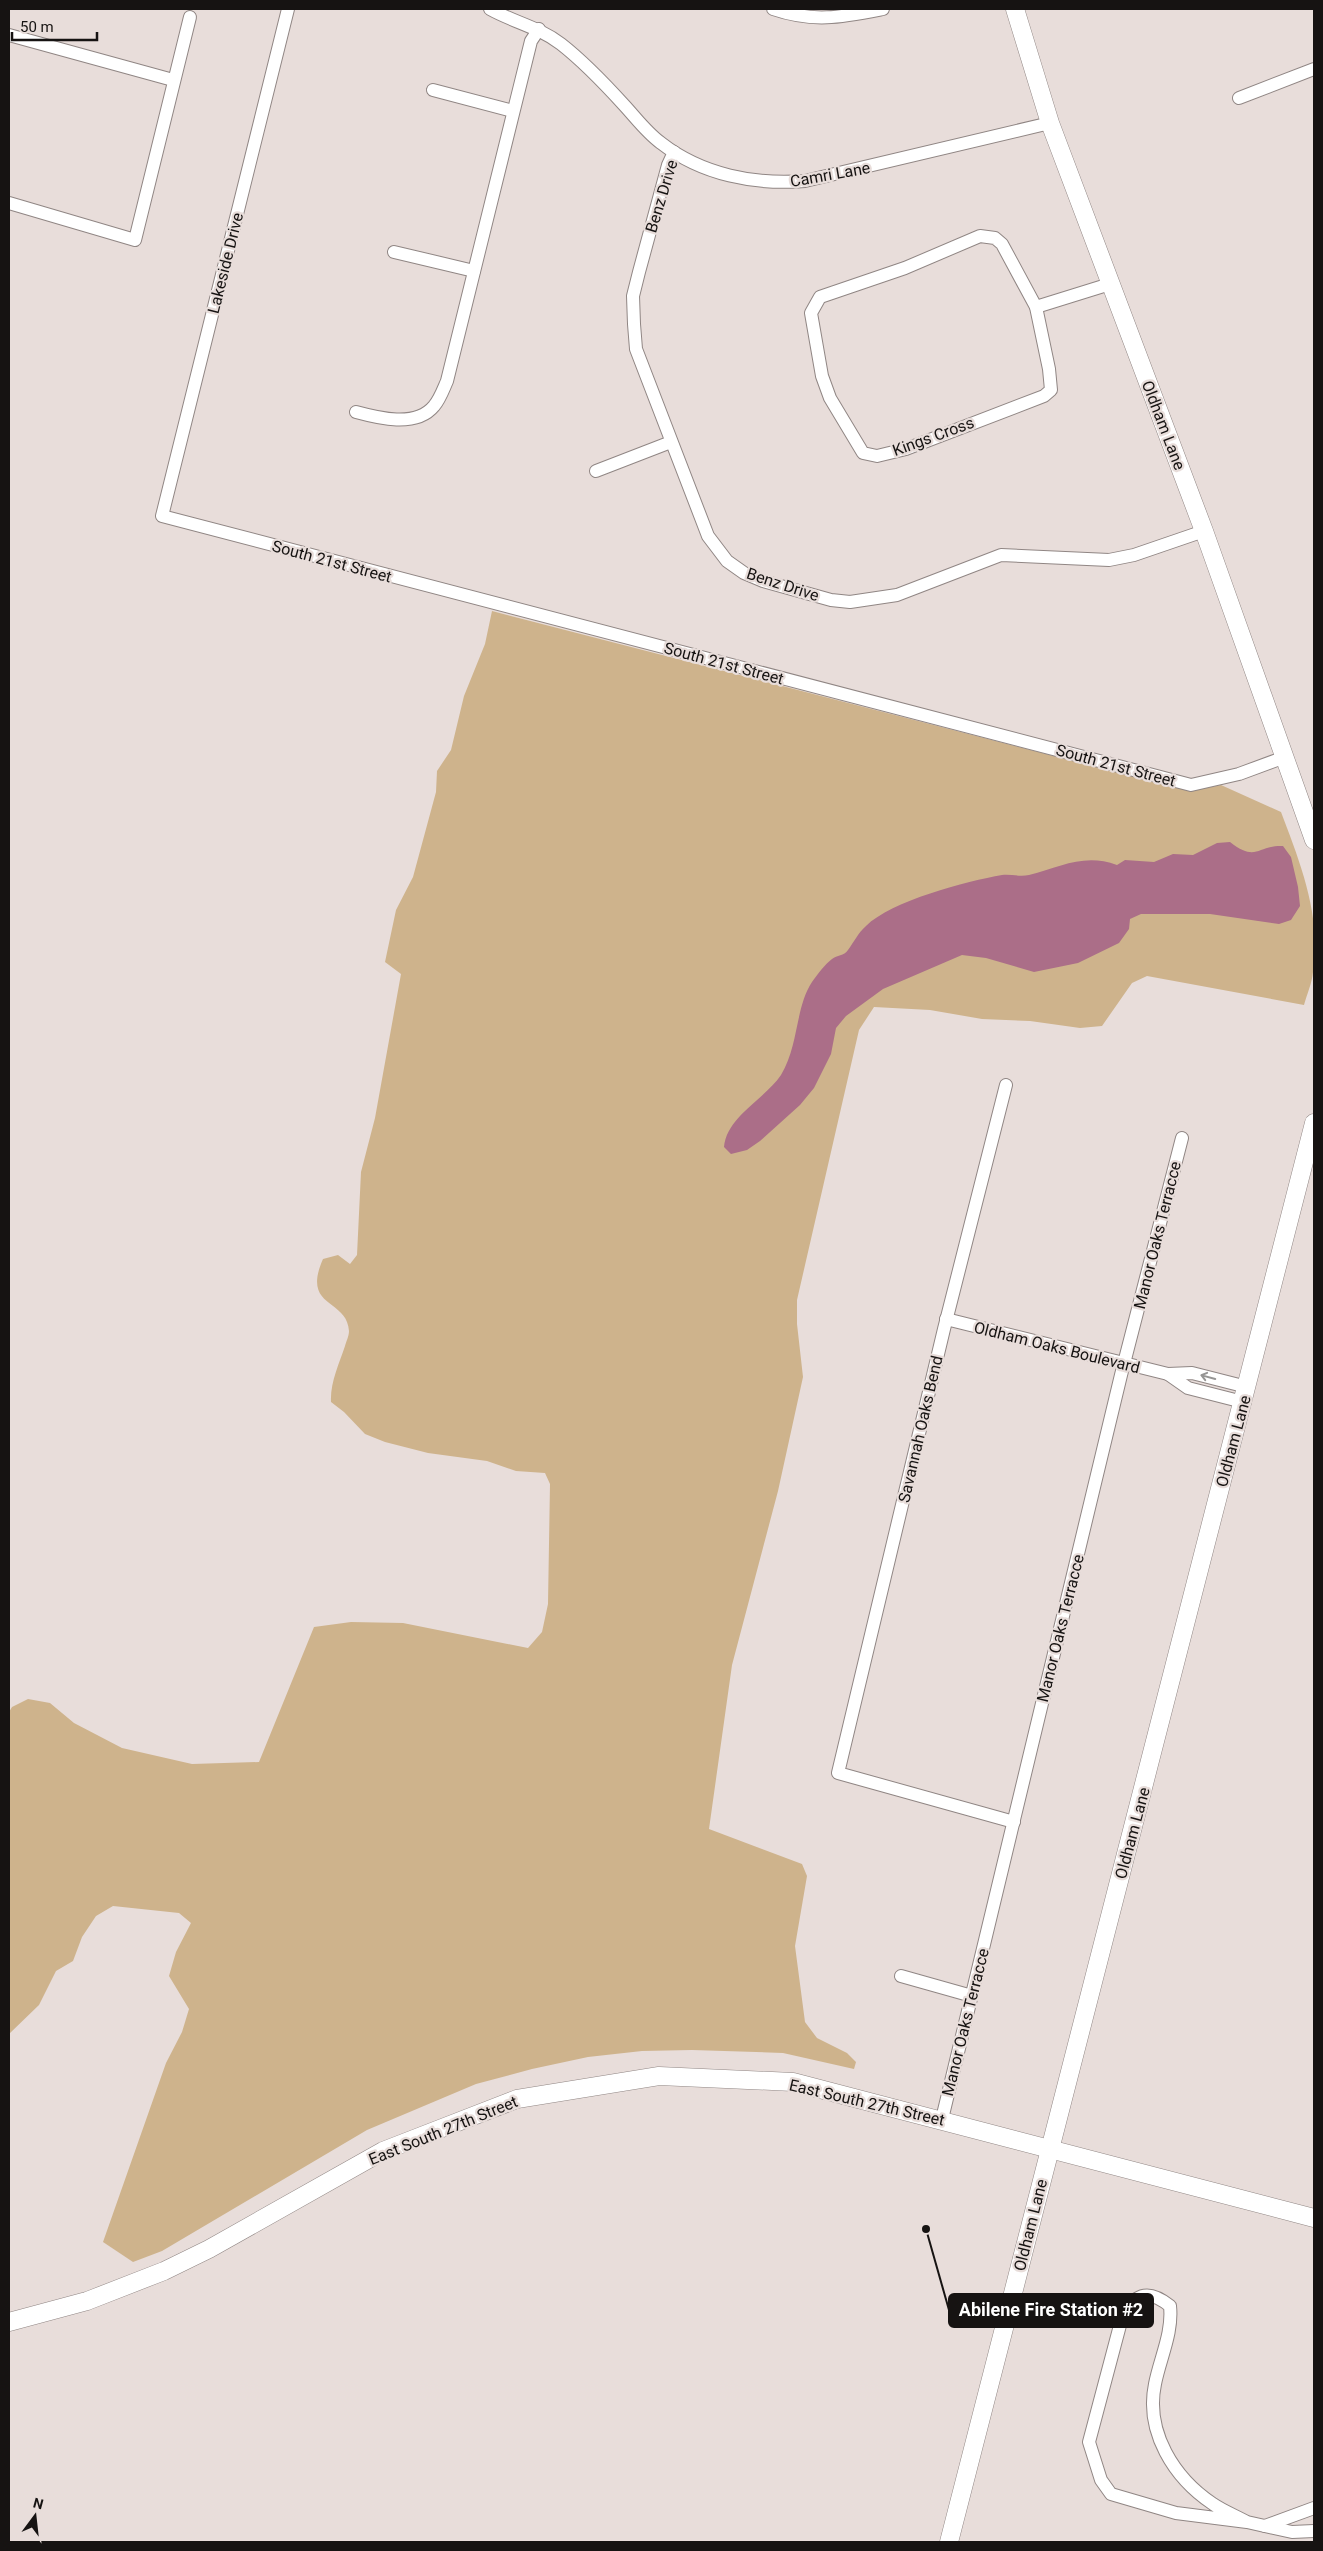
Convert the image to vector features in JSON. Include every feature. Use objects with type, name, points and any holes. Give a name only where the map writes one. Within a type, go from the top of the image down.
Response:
[{"type":"main road","name":"Oldham Lane","points":[[1015,9],[1050,123],[1204,531],[1314,840]]},
{"type":"main road","name":"Oldham Lane","points":[[949,2542],[1314,1123]]},
{"type":"main road","name":"East South 27th Street","points":[[9,2322],[88,2301],[164,2271],[209,2249],[383,2151],[517,2099],[659,2076],[793,2082],[1314,2218]]},
{"type":"street","name":"Lakeside Drive","points":[[162,516],[288,9]]},
{"type":"street","name":"Camri Lane","points":[[490,9],[502,16],[539,29],[578,58],[660,143],[693,163],[719,173],[776,183],[805,181],[1050,123]]},
{"type":"street","points":[[773,9],[787,14],[826,19],[884,9]]},
{"type":"street","points":[[9,203],[136,240],[190,18]]},
{"type":"street","points":[[356,412],[383,420],[403,419],[420,415],[433,407],[447,381],[531,41],[539,29]]},
{"type":"street","points":[[9,34],[174,80]]},
{"type":"street","points":[[1239,98],[1314,69]]},
{"type":"street","points":[[433,90],[513,111]]},
{"type":"street","name":"Benz Drive","points":[[674,152],[668,165],[634,296],[636,349],[708,536],[727,561],[744,573],[763,582],[831,600],[850,602],[896,595],[1001,555],[1109,560],[1134,555],[1204,531]]},
{"type":"street","name":"Kings Cross","points":[[980,236],[986,236],[995,238],[1002,244],[1036,307],[1051,383],[1050,390],[1044,396],[906,449],[877,456],[863,453],[830,398],[822,376],[811,313],[820,297],[905,268],[980,236]]},
{"type":"street","points":[[394,252],[474,271]]},
{"type":"street","points":[[1036,307],[1110,284]]},
{"type":"street","points":[[596,471],[671,442]]},
{"type":"street","name":"South 21st Street","points":[[162,516],[1191,785],[1239,774],[1285,757]]},
{"type":"street","name":"Savannah Oaks Bend","points":[[1006,1085],[946,1319],[838,1773],[1014,1822]]},
{"type":"street","name":"Manor Oaks Terracce","points":[[942,2120],[1124,1364],[1182,1138]]},
{"type":"street","name":"Oldham Oaks Boulevard","points":[[946,1319],[1168,1374],[1192,1373],[1245,1395]]},
{"type":"street","points":[[901,1976],[972,1996]]},
{"type":"street","points":[[1247,2522],[1213,2504],[1190,2486],[1171,2463],[1162,2446],[1154,2425],[1152,2400],[1172,2321],[1170,2306],[1158,2296],[1144,2295],[1131,2301],[1123,2314],[1089,2442],[1101,2480],[1111,2494],[1135,2502],[1176,2512],[1265,2526],[1310,2532],[1313,2508],[1265,2526]]},
{"type":"shaded area","points":[[492,611],[1190,791],[1221,785],[1281,812],[1302,870],[1312,910],[1315,951],[1312,980],[1304,1005],[1147,976],[1132,983],[1102,1026],[1080,1028],[1030,1021],[982,1019],[930,1010],[874,1007],[859,1030],[797,1300],[797,1324],[803,1377],[778,1491],[732,1665],[709,1829],[802,1864],[807,1876],[795,1946],[805,2022],[817,2038],[847,2053],[856,2062],[854,2069],[783,2053],[692,2050],[642,2051],[588,2057],[532,2069],[476,2084],[367,2130],[162,2251],[133,2262],[103,2242],[166,2063],[182,2032],[189,2009],[169,1976],[176,1952],[191,1923],[179,1913],[113,1906],[96,1916],[82,1937],[73,1961],[56,1971],[39,2005],[9,2034],[9,1712],[12,1707],[28,1699],[50,1703],[74,1723],[122,1748],[192,1764],[259,1762],[314,1627],[351,1622],[403,1623],[528,1648],[542,1632],[548,1604],[550,1484],[545,1473],[516,1471],[487,1461],[428,1453],[385,1442],[365,1434],[344,1412],[331,1402],[333,1381],[349,1331],[346,1320],[321,1295],[318,1287],[318,1275],[323,1259],[338,1255],[350,1264],[357,1255],[361,1172],[375,1118],[401,974],[385,962],[396,910],[413,877],[436,792],[437,771],[451,750],[464,696],[485,644]]},
{"type":"shaded area","points":[[1230,842],[1239,848],[1252,852],[1274,846],[1283,846],[1291,857],[1298,887],[1300,906],[1291,920],[1279,924],[1210,914],[1141,914],[1130,919],[1129,929],[1119,943],[1078,963],[1034,972],[986,958],[962,955],[883,989],[846,1016],[836,1028],[831,1054],[814,1088],[800,1105],[760,1141],[747,1150],[731,1154],[724,1147],[732,1126],[739,1117],[781,1075],[791,1051],[803,1003],[812,982],[829,961],[846,952],[863,929],[878,917],[893,908],[930,893],[987,878],[1002,875],[1029,875],[1073,862],[1083,861],[1094,860],[1117,865],[1125,860],[1154,862],[1173,854],[1193,855],[1217,843]]},
{"type":"place","name":"Abilene Fire Station #2","points":[[926,2229]]}]
